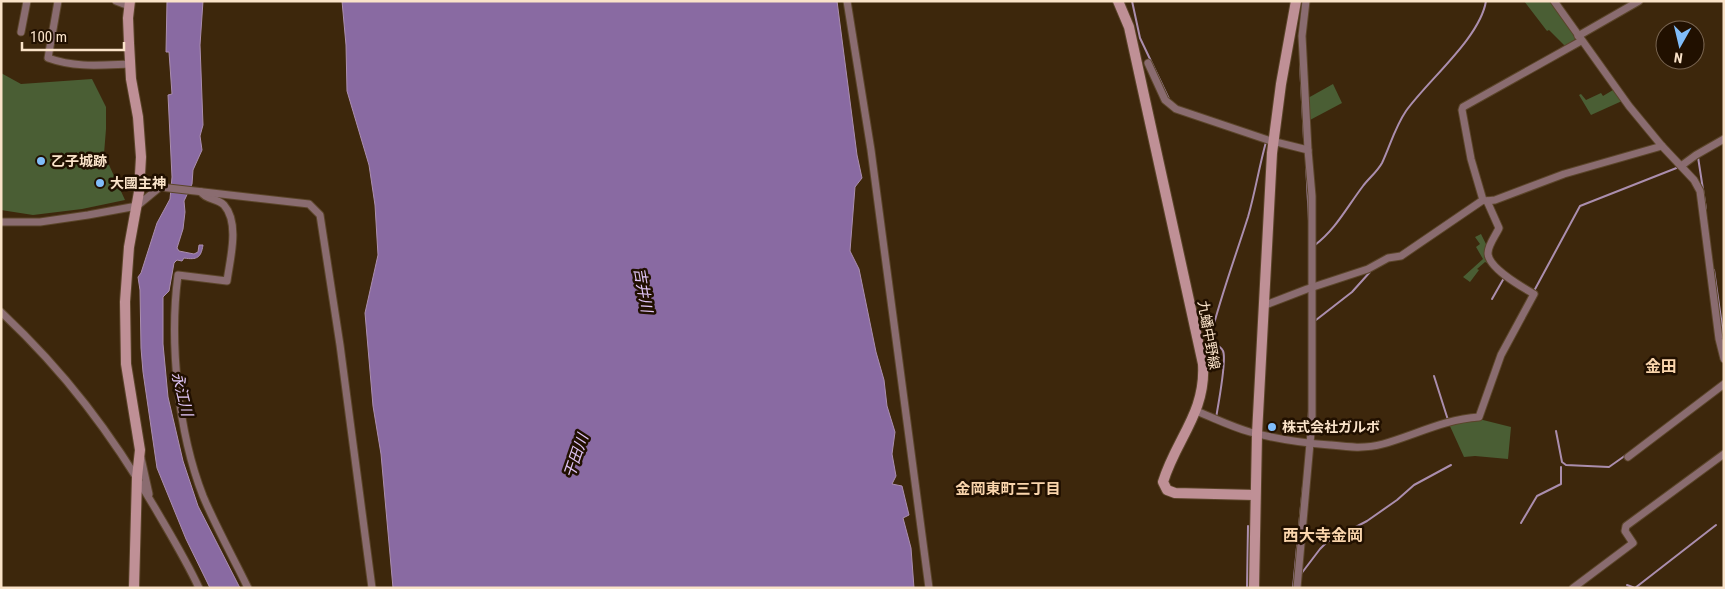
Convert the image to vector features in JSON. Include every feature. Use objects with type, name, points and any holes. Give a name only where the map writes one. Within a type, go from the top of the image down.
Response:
[{"type":"street","points":[[21,32],[27,1]]},
{"type":"street","points":[[58,1],[48,58],[61,62],[97,67],[130,64]]},
{"type":"street","points":[[116,1],[130,3],[128,18],[130,64],[140,139],[139,192],[129,247],[125,302],[126,364],[140,450],[151,501]]},
{"type":"street","points":[[847,1],[871,150],[929,588]]},
{"type":"street","name":"九蟠中野線","points":[[1118,1],[1129,27],[1202,364],[1203,386],[1196,411],[1167,469],[1163,482],[1165,488],[1175,493],[1255,495]]},
{"type":"street","points":[[1254,588],[1257,434],[1273,141],[1296,1]]},
{"type":"street","points":[[1297,588],[1308,443],[1312,196],[1305,150],[1302,36],[1306,1]]},
{"type":"street","points":[[1554,1],[1629,106],[1662,146],[1694,180],[1700,191],[1718,332],[1724,359]]},
{"type":"street","points":[[1196,411],[1257,434],[1308,443],[1353,448],[1374,446],[1448,422],[1479,417],[1501,355],[1532,294],[1502,273],[1490,258],[1489,250],[1499,228],[1485,200],[1471,159],[1463,107],[1639,1]]},
{"type":"street","points":[[1148,63],[1165,100],[1176,109],[1305,150]]},
{"type":"street","points":[[1681,166],[1724,139]]},
{"type":"street","points":[[1263,306],[1310,288],[1368,270],[1388,258],[1401,256],[1485,200],[1495,200],[1564,174],[1662,146]]},
{"type":"street","points":[[1,222],[40,222],[137,206],[160,188],[309,204],[320,215],[340,345],[372,588]]},
{"type":"street","points":[[200,191],[204,196],[222,202],[227,209],[234,234],[227,281],[178,275],[174,304],[176,368],[184,425],[200,486],[248,588]]},
{"type":"street","points":[[1,312],[30,338],[76,391],[115,443],[151,501],[199,588]]},
{"type":"street","points":[[1628,457],[1724,384]]},
{"type":"street","points":[[134,588],[137,477],[140,450]]},
{"type":"street","points":[[1573,588],[1633,543],[1625,531],[1626,526],[1724,454]]},
{"type":"green space","points":[[1524,1],[1552,1],[1577,38],[1565,46],[1549,30],[1547,31]]},
{"type":"green space","points":[[1,73],[21,84],[92,79],[106,107],[104,154],[125,200],[82,209],[33,215],[1,210]]},
{"type":"green space","points":[[1333,84],[1342,103],[1310,120],[1308,98]]},
{"type":"green space","points":[[1613,90],[1622,101],[1591,115],[1579,95],[1581,94],[1586,100],[1601,93],[1603,96]]},
{"type":"green space","points":[[1481,234],[1488,248],[1484,258],[1487,256],[1494,266],[1485,262],[1477,269],[1479,270],[1470,282],[1463,277],[1483,259],[1476,247],[1480,244],[1475,237]]},
{"type":"green space","points":[[1479,419],[1511,427],[1508,459],[1464,457],[1449,424]]},
{"type":"water","points":[[167,1],[203,1],[200,45],[203,125],[200,136],[202,150],[193,170],[192,184],[184,201],[183,229],[177,248],[179,251],[194,254],[198,252],[199,245],[203,245],[198,257],[192,259],[184,258],[182,261],[177,260],[174,263],[169,291],[163,297],[163,344],[168,397],[183,461],[198,506],[240,588],[210,588],[186,539],[157,468],[143,372],[138,277],[141,273],[157,223],[170,199],[172,177],[168,95],[172,94],[169,52],[166,52]]},
{"type":"water","points":[[342,1],[837,1],[857,155],[862,178],[855,187],[850,251],[859,269],[876,352],[884,380],[887,406],[895,432],[892,454],[896,476],[892,484],[902,486],[909,515],[903,518],[911,548],[914,588],[393,588],[381,454],[373,406],[365,313],[378,255],[375,205],[369,165],[347,91],[346,45]]},
{"type":"waterway","points":[[1132,1],[1140,38],[1169,99]]},
{"type":"waterway","points":[[1315,245],[1335,225],[1380,166],[1406,111],[1464,44],[1482,15],[1486,1]]},
{"type":"waterway","points":[[1300,64],[1304,139]]},
{"type":"waterway","points":[[1216,418],[1224,356],[1222,349],[1210,341],[1210,339],[1248,217],[1266,142]]},
{"type":"waterway","points":[[1698,157],[1706,209]]},
{"type":"waterway","points":[[1306,163],[1309,221]]},
{"type":"waterway","points":[[1534,291],[1580,206],[1679,167]]},
{"type":"waterway","points":[[1714,270],[1724,340]]},
{"type":"waterway","points":[[1316,320],[1352,292],[1370,272]]},
{"type":"waterway","points":[[1492,299],[1504,278]]},
{"type":"waterway","points":[[1434,376],[1448,420]]},
{"type":"waterway","points":[[1308,426],[1309,411]]},
{"type":"waterway","points":[[1556,431],[1562,462],[1566,465],[1609,467],[1626,455]]},
{"type":"waterway","points":[[1301,574],[1327,542],[1367,521],[1397,500],[1414,485],[1451,465]]},
{"type":"waterway","points":[[1521,523],[1537,496],[1561,484],[1561,467]]},
{"type":"waterway","points":[[1293,588],[1303,486]]},
{"type":"waterway","points":[[1627,585],[1635,588],[1716,525]]},
{"type":"waterway","points":[[1247,588],[1248,526]]},
{"type":"place","name":"乙子城跡","points":[[41,161]]},
{"type":"place","name":"大國主神","points":[[100,183]]},
{"type":"place","name":"株式会社ガルボ","points":[[1272,427]]},
{"type":"district","name":"金田","points":[[1661,366]]},
{"type":"district","name":"金岡東町三丁目","points":[[1008,489]]},
{"type":"district","name":"西大寺金岡","points":[[1323,535]]},
{"type":"water label","name":"吉井川","points":[[643,290]]},
{"type":"water label","name":"永江川","points":[[182,394]]},
{"type":"water label","name":"干田川","points":[[576,456]]}]
